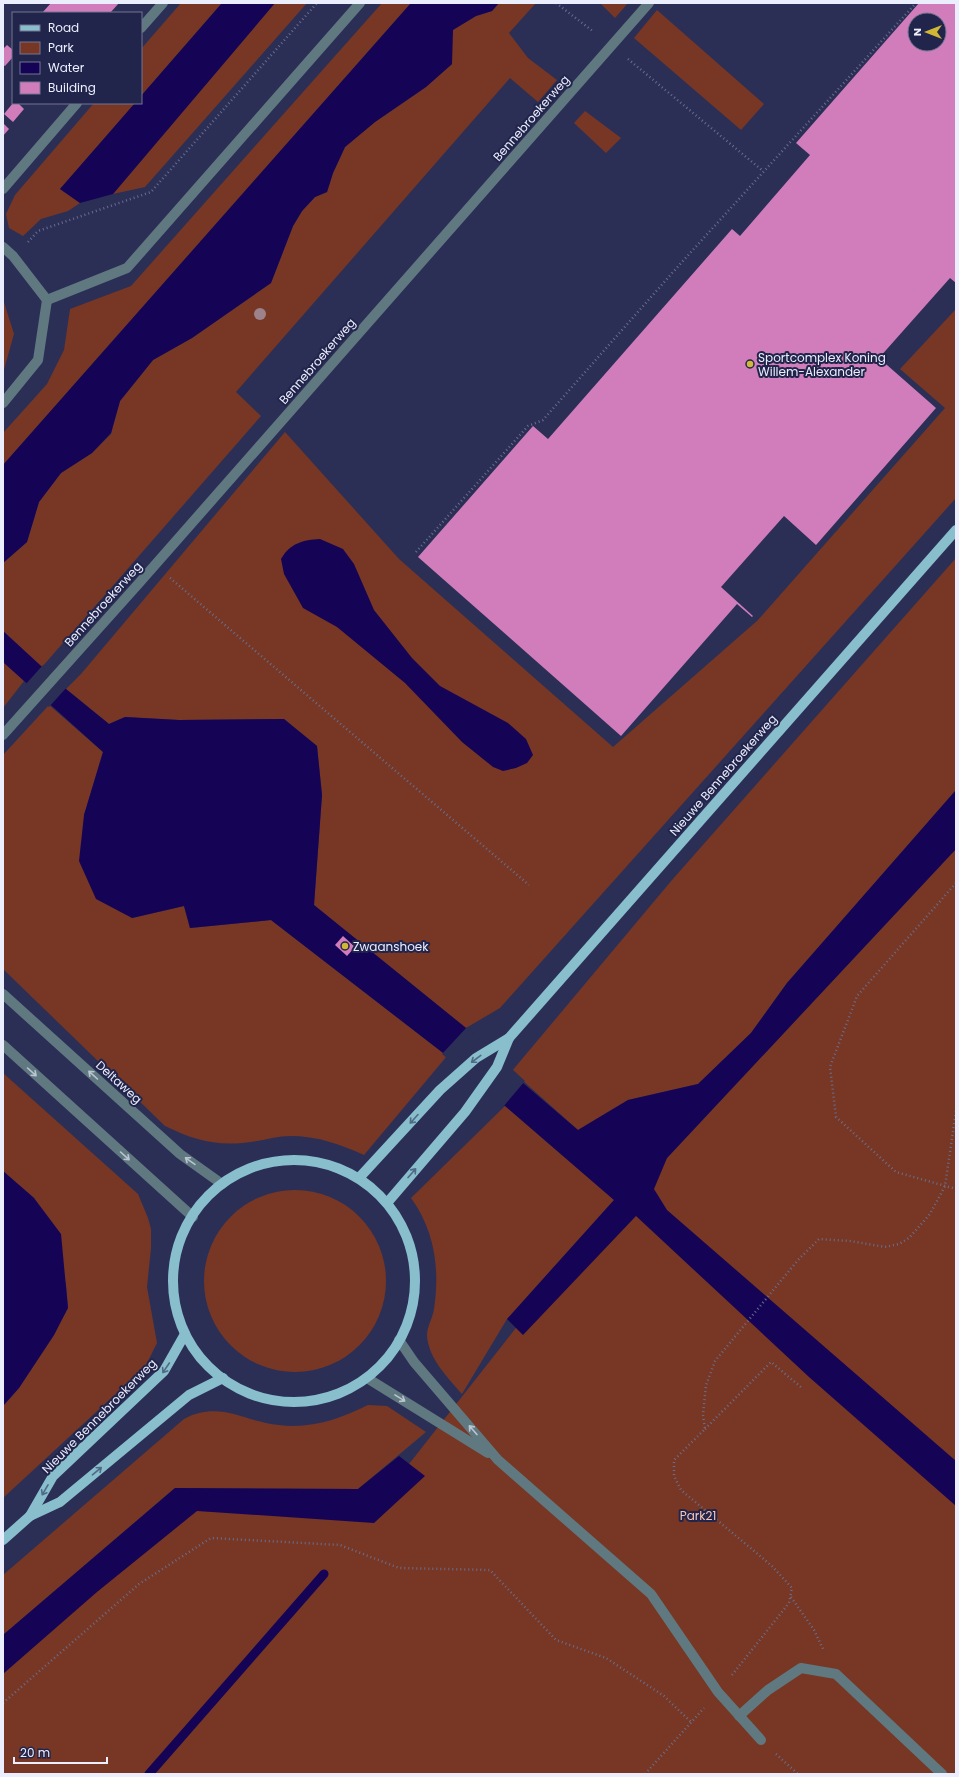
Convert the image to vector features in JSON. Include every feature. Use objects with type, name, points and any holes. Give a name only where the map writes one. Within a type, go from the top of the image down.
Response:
[{"type":"main road","name":"Nieuwe Bennebroekerweg","points":[[359,1178],[440,1090],[476,1058],[509,1038],[956,530]]},
{"type":"main road","name":"Nieuwe Bennebroekerweg","points":[[387,1203],[465,1112],[497,1067],[509,1038]]},
{"type":"main road","points":[[282,1160],[309,1160],[335,1167],[359,1178],[387,1203],[399,1221],[408,1241],[414,1262],[415,1283],[413,1305],[407,1326],[390,1355],[367,1378],[338,1394],[306,1402],[272,1400],[240,1390],[213,1371],[197,1354],[185,1334],[175,1302],[174,1269],[181,1236],[198,1207],[222,1184],[232,1177],[256,1166],[282,1160]]},
{"type":"main road","name":"Nieuwe Bennebroekerweg","points":[[30,1516],[53,1476],[164,1371],[185,1334]]},
{"type":"main road","name":"Nieuwe Bennebroekerweg","points":[[3,1540],[30,1516],[60,1502],[189,1395],[223,1378]]},
{"type":"street","points":[[142,27],[163,3]]},
{"type":"street","points":[[47,300],[127,268],[360,3]]},
{"type":"street","name":"Bennebroekerweg","points":[[3,735],[155,565],[649,3]]},
{"type":"street","points":[[3,189],[76,104]]},
{"type":"street","points":[[3,247],[13,256],[47,300],[38,360],[3,402]]},
{"type":"street","name":"Deltaweg","points":[[3,994],[180,1154],[222,1184]]},
{"type":"street","points":[[3,1045],[193,1217]]},
{"type":"street","points":[[399,1340],[414,1362],[498,1460],[651,1594],[718,1692],[761,1740]]},
{"type":"street","points":[[367,1378],[498,1460]]},
{"type":"street","points":[[739,1716],[768,1690],[801,1668],[836,1674],[942,1774]]},
{"type":"path","points":[[13,256],[38,231],[151,192],[317,3]]},
{"type":"path","points":[[556,3],[611,46],[763,171]]},
{"type":"path","points":[[416,552],[528,426],[542,420],[763,171],[916,3]]},
{"type":"path","points":[[155,565],[528,885]]},
{"type":"path","points":[[956,883],[857,996],[830,1067],[836,1117],[896,1172],[956,1189]]},
{"type":"path","points":[[705,1429],[704,1415],[706,1385],[715,1361],[782,1279],[819,1239],[850,1241],[885,1247],[899,1244],[909,1238],[930,1214],[945,1186],[956,1111]]},
{"type":"path","points":[[645,1774],[718,1692],[789,1603],[792,1588],[772,1566],[681,1490],[674,1476],[674,1460],[771,1362],[802,1388]]},
{"type":"path","points":[[3,1703],[139,1584],[211,1538],[340,1544],[399,1568],[490,1570],[556,1640],[606,1658],[664,1696],[691,1722]]},
{"type":"path","points":[[791,1597],[814,1630],[836,1674]]},
{"type":"path","points":[[761,1740],[798,1774]]},
{"type":"green space","points":[[181,3],[222,3],[142,95],[142,48]]},
{"type":"green space","points":[[275,3],[307,3],[145,187],[113,194]]},
{"type":"green space","points":[[382,3],[411,3],[3,465],[3,433],[47,384],[64,350],[70,309],[131,286]]},
{"type":"green space","points":[[499,3],[536,3],[509,33],[528,58],[557,80],[538,102],[510,78],[236,392],[261,416],[42,667],[3,631],[3,563],[27,542],[39,502],[61,473],[92,453],[111,434],[120,401],[153,360],[192,338],[271,283],[293,226],[302,211],[315,197],[327,192],[333,173],[345,147],[375,122],[426,87],[452,64],[452,30],[476,16],[492,11]]},
{"type":"green space","points":[[600,3],[628,3],[615,18]]},
{"type":"green space","points":[[657,10],[764,104],[741,130],[634,38]]},
{"type":"green space","points":[[93,104],[134,104],[60,189],[80,203],[68,211],[41,219],[23,236],[9,228],[6,214],[15,195]]},
{"type":"green space","points":[[585,111],[621,138],[606,153],[574,123]]},
{"type":"green space","points":[[3,299],[14,334],[3,373]]},
{"type":"green space","points":[[956,309],[956,498],[500,1008],[466,1028],[314,905],[322,795],[317,746],[284,719],[179,720],[125,717],[109,724],[66,689],[81,674],[285,432],[399,559],[613,747],[758,620],[945,408],[900,369]]},
{"type":"green space","points":[[956,558],[956,790],[787,983],[751,1033],[698,1084],[628,1100],[578,1130],[512,1071],[672,880]]},
{"type":"green space","points":[[3,662],[24,681],[3,708]]},
{"type":"green space","points":[[49,705],[103,752],[84,815],[132,918],[184,906],[190,928],[271,920],[447,1056],[364,1155],[337,1144],[310,1137],[286,1136],[244,1143],[220,1143],[188,1136],[165,1126],[3,969],[3,755]]},
{"type":"green space","name":"Park21","points":[[956,849],[956,1774],[3,1774],[3,1653],[184,1500],[358,1503],[398,1478],[526,1315],[667,1158]]},
{"type":"green space","points":[[3,1073],[138,1194],[151,1229],[151,1248],[147,1287],[157,1343],[145,1367],[3,1498],[3,1406],[19,1388],[54,1335],[68,1307],[66,1284],[34,1198],[3,1171]]},
{"type":"green space","points":[[505,1106],[614,1200],[507,1319],[462,1394],[435,1360],[428,1343],[427,1332],[433,1312],[436,1294],[436,1265],[434,1251],[426,1224],[411,1198]]},
{"type":"green space","points":[[295,1190],[313,1192],[330,1197],[346,1205],[365,1223],[371,1230],[379,1246],[384,1263],[386,1281],[384,1299],[379,1316],[371,1332],[353,1351],[346,1357],[330,1365],[313,1370],[295,1372],[277,1370],[260,1365],[244,1357],[225,1339],[219,1332],[211,1316],[206,1299],[204,1281],[206,1263],[211,1246],[219,1230],[237,1211],[244,1205],[260,1197],[277,1192]]},
{"type":"green space","points":[[368,1405],[387,1406],[426,1432],[358,1489],[175,1488],[3,1635],[3,1575],[184,1419],[197,1414],[221,1412],[266,1423],[302,1426],[336,1419]]},
{"type":"water","points":[[222,3],[275,3],[113,194],[80,203],[60,189],[134,104],[142,104],[142,95]]},
{"type":"water","points":[[411,3],[499,3],[492,11],[476,16],[453,30],[452,64],[426,87],[375,122],[345,147],[333,173],[327,192],[315,197],[302,211],[293,226],[271,283],[192,338],[153,360],[120,401],[111,433],[92,453],[61,473],[39,502],[27,542],[3,563],[3,465]]},
{"type":"water","points":[[320,539],[343,549],[354,564],[374,610],[412,658],[440,686],[508,723],[526,739],[533,755],[527,763],[516,768],[503,771],[493,767],[462,742],[405,683],[337,627],[303,608],[284,574],[281,559],[288,549],[298,543]]},
{"type":"water","points":[[3,631],[66,689],[109,724],[125,717],[179,720],[284,719],[317,746],[322,795],[314,905],[466,1028],[523,1083],[578,1130],[628,1100],[698,1084],[751,1033],[787,983],[956,790],[956,849],[667,1158],[654,1189],[667,1210],[956,1461],[956,1506],[809,1377],[636,1216],[523,1335],[507,1319],[614,1200],[447,1056],[271,920],[190,928],[184,906],[132,918],[96,899],[79,861],[84,815],[103,752],[3,662]]},
{"type":"water","points":[[3,1171],[34,1198],[61,1234],[68,1308],[54,1335],[19,1388],[3,1406]]},
{"type":"water","points":[[399,1456],[425,1476],[374,1523],[197,1511],[97,1592],[3,1674],[3,1635],[175,1488],[358,1489]]},
{"type":"pier","points":[[43,665],[67,687],[49,707],[25,685]]},
{"type":"pier","points":[[467,1027],[525,1081],[503,1107],[442,1054]]},
{"type":"building","points":[[51,3],[119,3],[111,12],[43,12]]},
{"type":"building","name":"Sportcomplex Koning Willem-Alexander","points":[[919,3],[956,3],[956,283],[950,278],[879,358],[936,408],[816,545],[784,516],[721,587],[753,616],[752,617],[737,604],[621,736],[418,557],[533,426],[548,439],[732,229],[740,236],[810,155],[796,143],[907,17],[907,52],[947,52],[947,12],[911,12]]},
{"type":"building","points":[[7,45],[12,49],[12,58],[5,66],[3,65],[3,49]]},
{"type":"building","points":[[12,104],[19,104],[24,109],[13,122],[4,114]]},
{"type":"building","points":[[3,123],[9,129],[3,136]]},
{"type":"building","name":"Zwaanshoek","points":[[343,936],[355,947],[347,956],[335,945]]},
{"type":"waterway","points":[[149,1774],[324,1574]]},
{"type":"place","name":"Sportcomplex Koning Willem-Alexander","points":[[750,364]]},
{"type":"place","name":"Zwaanshoek","points":[[345,946]]}]
